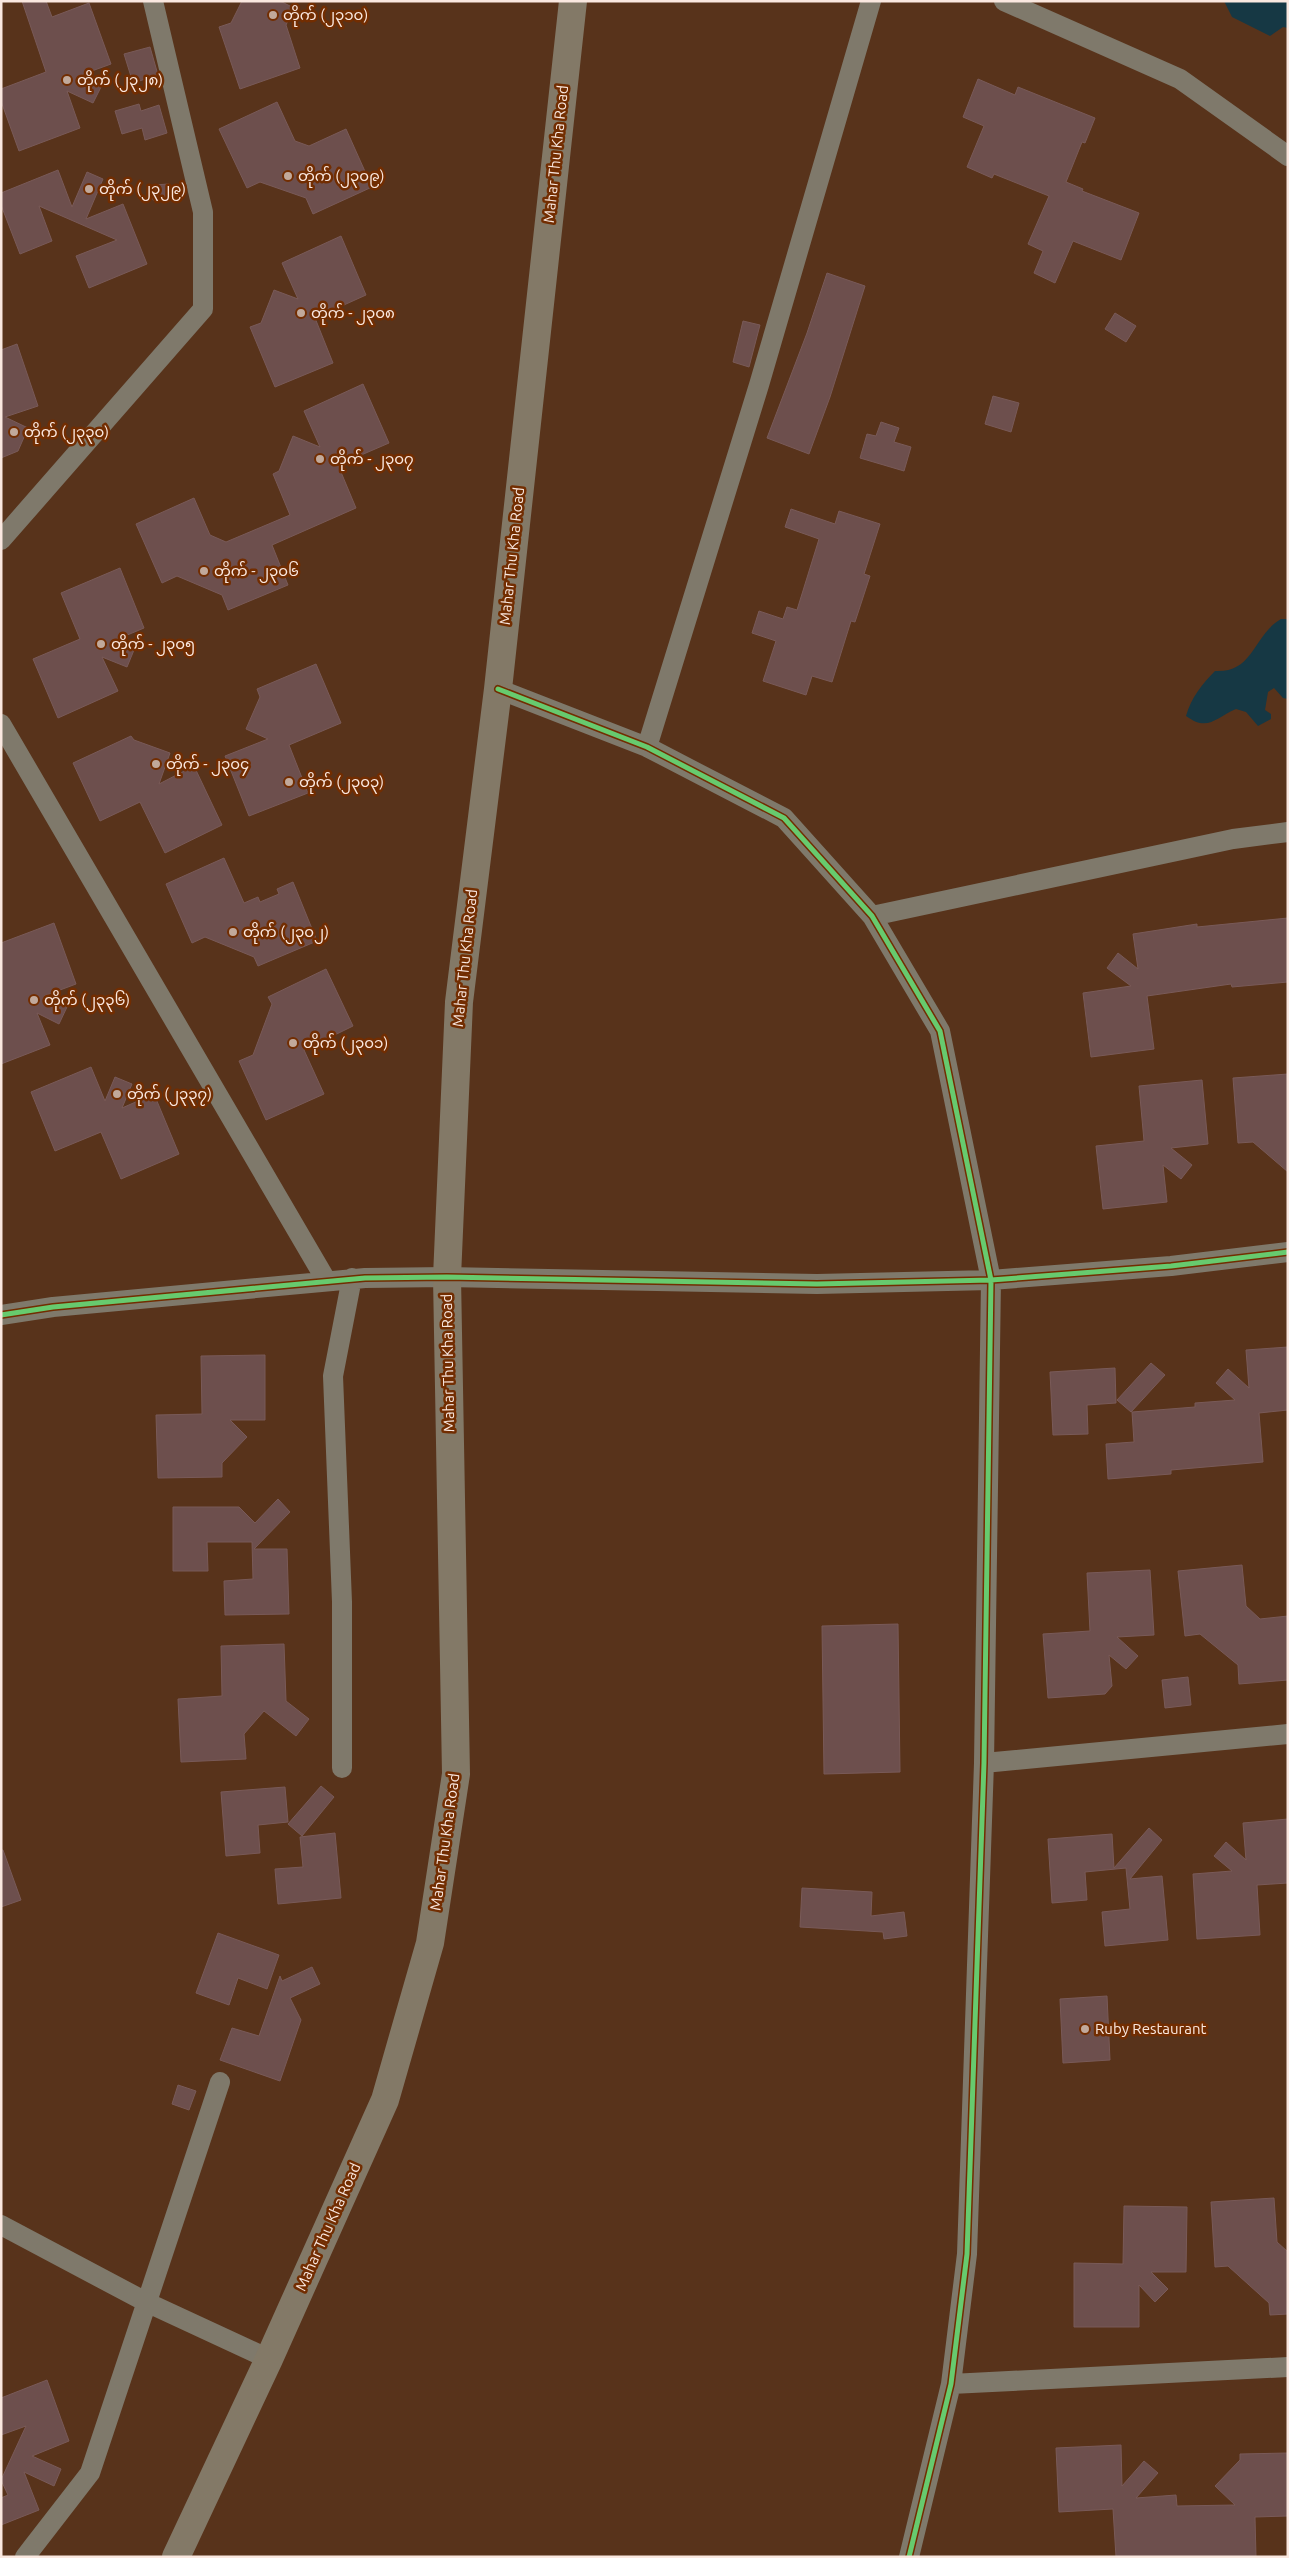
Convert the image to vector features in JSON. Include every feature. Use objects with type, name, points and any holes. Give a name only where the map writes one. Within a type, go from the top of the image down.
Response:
[{"type":"main road","name":"Mahar Thu Kha Road","points":[[176,2557],[269,2359],[386,2100],[430,1943],[456,1774],[447,1277],[459,1002],[498,689],[573,1]]},
{"type":"street","points":[[1,540],[202,309],[204,212],[153,1]]},
{"type":"street","points":[[647,747],[759,385],[871,1]]},
{"type":"street","points":[[1004,1],[1180,79],[1288,156]]},
{"type":"street","points":[[498,689],[647,747],[784,818],[872,916],[940,1031],[991,1280],[984,1763],[967,2254],[951,2384],[909,2557]]},
{"type":"street","points":[[1,724],[326,1280]]},
{"type":"street","points":[[872,916],[1234,839],[1288,832]]},
{"type":"street","points":[[1,1315],[53,1308],[352,1278],[447,1277],[817,1284],[991,1280],[1171,1266],[1288,1252]]},
{"type":"street","points":[[342,1768],[342,1602],[333,1376],[352,1278]]},
{"type":"street","points":[[984,1763],[1288,1734]]},
{"type":"street","points":[[25,2557],[90,2473],[220,2082]]},
{"type":"street","points":[[1,2225],[146,2302],[269,2359]]},
{"type":"street","points":[[951,2384],[1288,2367]]},
{"type":"water","points":[[1224,1],[1288,1],[1288,28],[1283,27],[1270,36],[1232,17]]},
{"type":"water","points":[[1281,619],[1288,619],[1288,699],[1283,698],[1274,688],[1268,692],[1265,710],[1271,714],[1271,719],[1258,726],[1246,712],[1236,709],[1206,723],[1194,721],[1186,716],[1198,692],[1215,671],[1228,670],[1246,660],[1264,634]]},
{"type":"building","points":[[22,1],[46,1],[52,17],[89,3],[111,64],[78,76],[101,87],[93,103],[67,91],[80,128],[19,151],[1,101],[1,89],[46,72]]},
{"type":"building","points":[[242,1],[280,1],[294,8],[286,25],[300,68],[240,89],[219,27],[231,23]]},
{"type":"building","points":[[150,47],[158,75],[133,83],[124,54]]},
{"type":"building","points":[[978,79],[1015,95],[1018,87],[1095,118],[1085,143],[1082,142],[1066,182],[1083,189],[1082,191],[1139,213],[1121,260],[1073,241],[1055,283],[1034,273],[1043,251],[1028,244],[1049,196],[994,174],[992,178],[967,167],[984,126],[963,117]]},
{"type":"building","points":[[277,102],[295,141],[309,146],[346,129],[372,187],[313,214],[306,198],[260,182],[247,188],[219,129]]},
{"type":"building","points":[[139,104],[141,111],[159,105],[167,133],[145,140],[142,128],[122,134],[115,111]]},
{"type":"building","points":[[58,170],[72,207],[87,172],[103,179],[86,219],[123,204],[147,264],[89,288],[76,256],[117,240],[39,206],[52,241],[20,254],[1,205],[1,193]]},
{"type":"building","points":[[169,184],[169,199],[153,200],[153,185]]},
{"type":"building","points":[[341,236],[366,295],[315,318],[333,363],[275,387],[250,327],[261,323],[274,290],[298,299],[282,263]]},
{"type":"building","points":[[827,273],[865,286],[830,397],[809,454],[767,438],[807,333]]},
{"type":"building","points":[[1115,313],[1136,326],[1126,342],[1105,329]]},
{"type":"building","points":[[743,321],[760,325],[749,367],[733,362]]},
{"type":"building","points":[[17,344],[38,406],[5,417],[28,428],[18,451],[1,458],[1,350]]},
{"type":"building","points":[[363,384],[389,443],[338,465],[356,508],[272,545],[288,585],[228,610],[222,595],[177,576],[162,583],[136,524],[194,498],[210,535],[226,542],[290,515],[273,474],[279,471],[293,436],[320,447],[304,411]]},
{"type":"building","points":[[993,396],[1019,403],[1011,432],[985,424]]},
{"type":"building","points":[[881,422],[899,428],[894,442],[911,447],[904,471],[860,458],[867,434],[876,436]]},
{"type":"building","points":[[791,509],[835,524],[839,511],[880,524],[864,574],[870,576],[855,622],[851,621],[832,682],[812,676],[806,695],[763,681],[776,641],[752,633],[759,611],[783,619],[787,607],[797,610],[819,539],[785,527]]},
{"type":"building","points":[[120,568],[144,628],[113,641],[134,650],[127,667],[102,657],[118,691],[58,718],[33,659],[80,639],[61,593]]},
{"type":"building","points":[[316,664],[341,723],[289,745],[308,793],[249,816],[225,756],[268,739],[246,729],[260,697],[257,689]]},
{"type":"building","points":[[131,736],[134,740],[170,753],[159,784],[194,766],[222,825],[165,853],[140,802],[100,821],[73,763]]},
{"type":"building","points":[[224,858],[244,903],[258,897],[260,902],[279,894],[277,889],[293,882],[317,941],[258,966],[254,957],[205,937],[192,943],[166,884]]},
{"type":"building","points":[[1288,918],[1288,982],[1232,987],[1231,984],[1147,996],[1154,1049],[1091,1057],[1083,993],[1131,986],[1107,968],[1118,953],[1138,969],[1133,934],[1197,924],[1197,927]]},
{"type":"building","points":[[54,923],[76,984],[44,996],[67,1007],[59,1024],[37,1013],[50,1045],[1,1064],[1,943]]},
{"type":"building","points":[[326,969],[353,1026],[304,1050],[324,1094],[266,1120],[239,1061],[253,1055],[272,1004],[268,997]]},
{"type":"building","points":[[91,1067],[105,1101],[115,1077],[132,1084],[122,1108],[154,1094],[179,1154],[121,1179],[101,1132],[55,1151],[31,1092]]},
{"type":"building","points":[[1288,1074],[1288,1172],[1253,1142],[1238,1143],[1233,1078]]},
{"type":"building","points":[[1202,1080],[1208,1144],[1171,1148],[1192,1165],[1181,1179],[1163,1165],[1167,1202],[1103,1209],[1096,1146],[1144,1141],[1139,1086]]},
{"type":"building","points":[[1288,1347],[1288,1410],[1259,1413],[1263,1462],[1171,1470],[1171,1474],[1108,1479],[1106,1444],[1134,1442],[1132,1412],[1195,1407],[1195,1403],[1235,1400],[1216,1383],[1228,1369],[1249,1388],[1246,1350]]},
{"type":"building","points":[[265,1355],[265,1420],[230,1420],[247,1437],[222,1463],[222,1477],[158,1478],[156,1415],[202,1414],[201,1356]]},
{"type":"building","points":[[1151,1363],[1165,1375],[1131,1412],[1117,1400]]},
{"type":"building","points":[[1115,1368],[1116,1403],[1087,1405],[1088,1434],[1053,1435],[1050,1372]]},
{"type":"building","points":[[278,1499],[290,1512],[254,1549],[287,1549],[289,1614],[225,1615],[224,1581],[253,1579],[252,1542],[207,1542],[208,1571],[173,1571],[173,1507],[239,1507],[255,1523]]},
{"type":"building","points":[[1242,1565],[1246,1606],[1260,1619],[1288,1616],[1288,1680],[1239,1684],[1238,1665],[1200,1634],[1185,1636],[1178,1571]]},
{"type":"building","points":[[1150,1570],[1154,1635],[1117,1637],[1138,1656],[1126,1669],[1109,1655],[1112,1686],[1105,1694],[1048,1698],[1043,1634],[1090,1631],[1087,1573]]},
{"type":"building","points":[[898,1624],[900,1772],[824,1774],[822,1626]]},
{"type":"building","points":[[284,1644],[286,1701],[309,1719],[296,1736],[264,1711],[244,1734],[246,1759],[181,1762],[178,1699],[222,1696],[221,1646]]},
{"type":"building","points":[[1188,1677],[1191,1705],[1165,1708],[1162,1680]]},
{"type":"building","points":[[321,1786],[334,1797],[302,1836],[288,1824]]},
{"type":"building","points":[[285,1787],[288,1822],[258,1825],[260,1853],[226,1856],[221,1792]]},
{"type":"building","points":[[1288,1819],[1288,1883],[1257,1885],[1260,1935],[1197,1939],[1193,1874],[1232,1871],[1214,1856],[1226,1842],[1246,1860],[1243,1823]]},
{"type":"building","points":[[1149,1828],[1162,1840],[1130,1879],[1162,1876],[1168,1940],[1105,1946],[1102,1912],[1130,1909],[1126,1868],[1085,1872],[1087,1900],[1052,1903],[1048,1839],[1112,1834],[1114,1868]]},
{"type":"building","points":[[335,1833],[341,1898],[278,1904],[275,1869],[303,1867],[300,1837]]},
{"type":"building","points":[[1,1850],[3,1850],[21,1900],[1,1907]]},
{"type":"building","points":[[802,1888],[872,1892],[871,1916],[904,1912],[907,1936],[884,1939],[883,1932],[800,1927]]},
{"type":"building","points":[[218,1933],[279,1955],[267,1989],[238,1978],[229,2005],[196,1993]]},
{"type":"building","points":[[312,1967],[320,1984],[290,1998],[301,2020],[280,2081],[220,2060],[232,2028],[259,2036],[280,1976],[282,1981]]},
{"type":"building","name":"Ruby Restaurant","points":[[1107,1996],[1110,2060],[1063,2063],[1060,1999]]},
{"type":"building","points":[[178,2085],[196,2091],[189,2110],[172,2104]]},
{"type":"building","points":[[1274,2198],[1277,2242],[1288,2252],[1288,2314],[1270,2315],[1269,2303],[1228,2266],[1215,2267],[1211,2202]]},
{"type":"building","points":[[1124,2206],[1187,2207],[1186,2272],[1151,2272],[1168,2289],[1155,2302],[1139,2285],[1139,2327],[1074,2327],[1074,2263],[1123,2264]]},
{"type":"building","points":[[47,2380],[69,2441],[32,2456],[61,2469],[54,2486],[24,2472],[39,2510],[1,2525],[1,2498],[8,2495],[1,2480],[26,2426],[1,2435],[1,2398]]},
{"type":"building","points":[[1121,2445],[1122,2486],[1144,2461],[1158,2473],[1136,2498],[1176,2495],[1177,2506],[1235,2505],[1215,2486],[1240,2460],[1240,2454],[1288,2453],[1288,2516],[1255,2517],[1256,2557],[1116,2557],[1113,2509],[1059,2512],[1056,2448]]},
{"type":"cycle path","points":[[498,689],[647,747],[784,818],[872,916],[940,1031],[991,1280],[984,1763],[967,2254],[951,2384],[909,2557]]},
{"type":"cycle path","points":[[1,1315],[53,1307],[365,1278],[447,1277],[817,1284],[991,1280],[1171,1266],[1288,1252]]},
{"type":"place","name":"တိုက် (၂၃၁၀)","points":[[273,15]]},
{"type":"place","name":"တိုက် (၂၃၂၈)","points":[[67,80]]},
{"type":"place","name":"တိုက် (၂၃၀၉)","points":[[288,176]]},
{"type":"place","name":"တိုက် (၂၃၂၉)","points":[[89,189]]},
{"type":"place","name":"တိုက် - ၂၃၀၈","points":[[301,313]]},
{"type":"place","name":"တိုက် (၂၃၃၀)","points":[[14,432]]},
{"type":"place","name":"တိုက် - ၂၃၀၇","points":[[320,459]]},
{"type":"place","name":"တိုက် - ၂၃၀၆","points":[[204,571]]},
{"type":"place","name":"တိုက် - ၂၃၀၅","points":[[101,644]]},
{"type":"place","name":"တိုက် - ၂၃၀၄","points":[[156,764]]},
{"type":"place","name":"တိုက် (၂၃၀၃)","points":[[289,782]]},
{"type":"place","name":"တိုက် (၂၃၀၂)","points":[[233,932]]},
{"type":"place","name":"တိုက် (၂၃၃၆)","points":[[34,1000]]},
{"type":"place","name":"တိုက် (၂၃၀၁)","points":[[293,1043]]},
{"type":"place","name":"တိုက် (၂၃၃၇)","points":[[117,1094]]},
{"type":"place","name":"Ruby Restaurant","points":[[1085,2029]]}]
